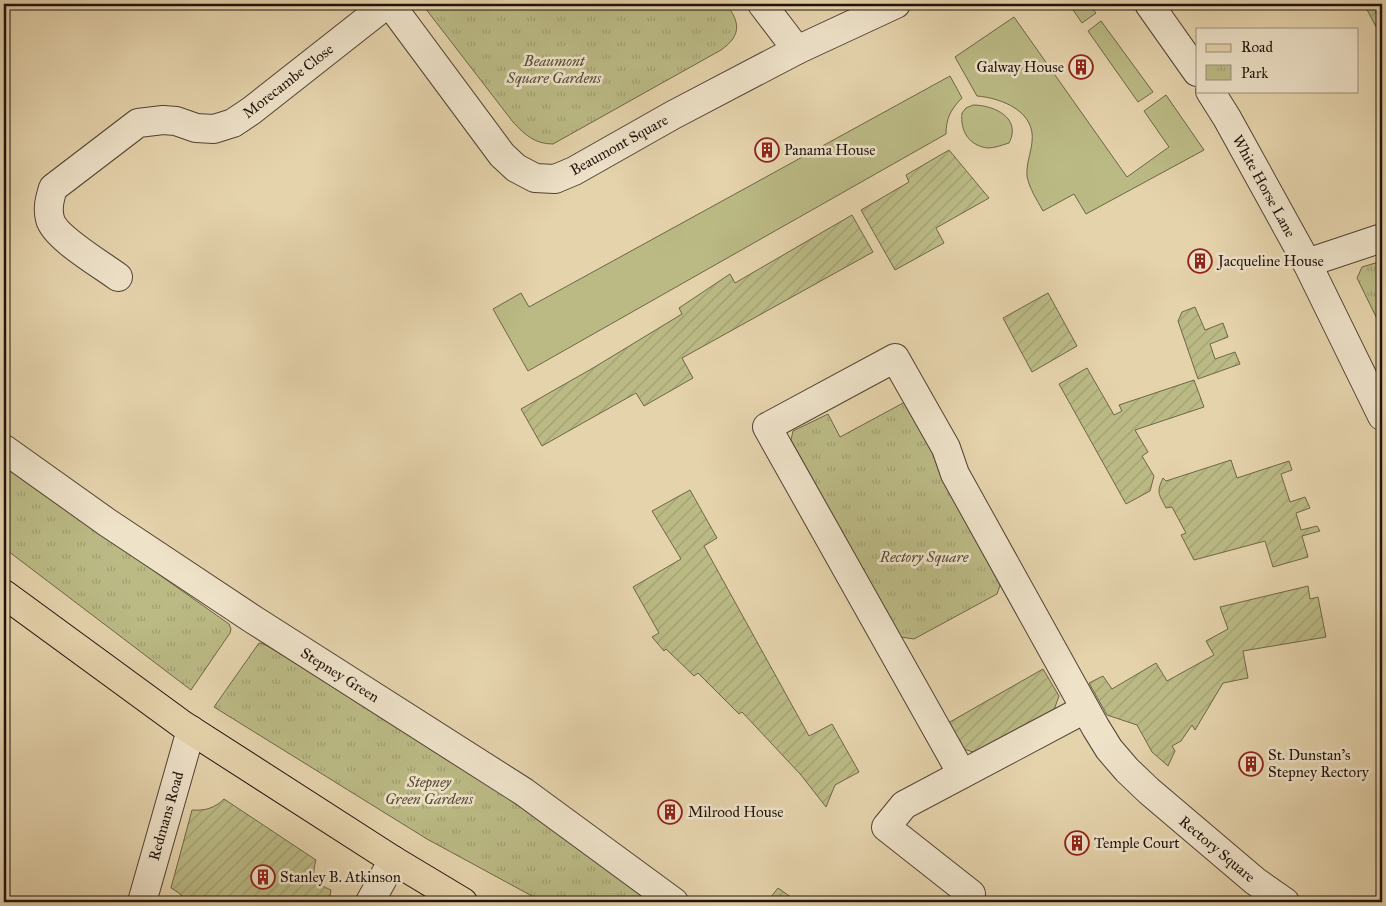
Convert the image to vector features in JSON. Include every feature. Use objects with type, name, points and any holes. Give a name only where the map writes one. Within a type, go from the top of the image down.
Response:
[{"type":"main road","points":[[4,594],[154,705],[191,730],[393,860],[464,902]]},
{"type":"street","name":"Beaumont Square","points":[[388,4],[502,154],[516,168],[536,178],[555,179],[574,171],[673,115],[797,50],[896,4]]},
{"type":"street","name":"Morecambe Close","points":[[118,277],[55,230],[50,219],[48,204],[54,188],[68,175],[138,123],[150,120],[176,121],[196,128],[214,129],[233,123],[388,4]]},
{"type":"street","points":[[762,4],[797,50]]},
{"type":"street","points":[[1149,4],[1196,71]]},
{"type":"street","name":"White Horse Lane","points":[[1211,92],[1307,263],[1382,416]]},
{"type":"street","points":[[1307,263],[1382,238]]},
{"type":"street","name":"Rectory Square","points":[[962,774],[767,427],[895,358],[946,448],[955,474],[1109,749],[1126,770],[1172,811],[1255,881],[1285,902]]},
{"type":"street","name":"Stepney Green","points":[[4,448],[108,523],[254,620],[524,792],[674,902]]},
{"type":"street","points":[[971,894],[886,827],[904,805],[1085,709]]},
{"type":"street","name":"Redmans Road","points":[[142,902],[191,730]]},
{"type":"street","points":[[370,902],[393,860]]},
{"type":"green space","name":"Beaumont Square Gardens","points":[[422,4],[726,4],[734,17],[737,28],[733,39],[721,50],[553,144],[547,144],[531,138],[513,122]]},
{"type":"green space","points":[[1069,4],[1089,4],[1096,13],[1082,23]]},
{"type":"green space","points":[[1364,4],[1382,4],[1382,38]]},
{"type":"green space","points":[[1014,17],[1127,177],[1169,147],[1144,111],[1166,95],[1204,150],[1086,214],[1074,194],[1043,211],[1031,189],[1027,176],[1032,142],[1032,131],[1028,122],[1023,114],[1006,103],[977,96],[955,57]]},
{"type":"green space","points":[[1101,21],[1153,92],[1138,102],[1088,31]]},
{"type":"green space","points":[[950,76],[962,98],[950,114],[946,134],[528,371],[493,309],[521,293],[529,307]]},
{"type":"green space","points":[[973,105],[997,110],[1009,120],[1012,134],[1009,143],[988,148],[981,147],[971,141],[964,131],[962,113],[966,108]]},
{"type":"green space","points":[[949,150],[989,198],[936,228],[944,243],[895,270],[861,210],[909,182],[906,175]]},
{"type":"green space","points":[[852,215],[873,252],[682,358],[693,378],[644,406],[636,393],[542,446],[521,409],[682,314],[679,308],[730,274],[735,283]]},
{"type":"green space","points":[[1382,261],[1382,329],[1357,278],[1362,267]]},
{"type":"green space","points":[[1048,293],[1077,346],[1032,372],[1003,318]]},
{"type":"green space","points":[[1195,307],[1205,330],[1223,323],[1228,337],[1210,344],[1215,359],[1235,352],[1240,364],[1198,379],[1178,321],[1182,312]]},
{"type":"green space","points":[[1087,368],[1114,415],[1122,411],[1119,405],[1194,380],[1204,407],[1135,430],[1148,452],[1142,456],[1154,476],[1150,491],[1126,504],[1059,384]]},
{"type":"green space","name":"Rectory Square","points":[[905,402],[1003,577],[997,594],[914,639],[901,637],[791,440],[793,431],[828,414],[840,437]]},
{"type":"green space","points":[[1231,460],[1237,478],[1289,461],[1292,470],[1281,474],[1290,502],[1305,497],[1310,508],[1296,513],[1301,530],[1317,526],[1320,531],[1302,536],[1308,557],[1273,567],[1265,541],[1194,560],[1181,535],[1186,533],[1172,507],[1166,508],[1160,496],[1161,483],[1163,478],[1166,481]]},
{"type":"green space","points":[[4,465],[229,624],[230,633],[191,690],[4,548]]},
{"type":"green space","points":[[690,490],[717,538],[704,546],[809,736],[832,724],[859,772],[835,785],[826,807],[801,775],[742,712],[739,714],[698,673],[694,676],[666,649],[664,651],[652,637],[659,633],[633,587],[681,559],[652,511]]},
{"type":"green space","points":[[1308,586],[1310,599],[1318,597],[1326,637],[1243,651],[1248,678],[1223,683],[1195,730],[1192,725],[1181,741],[1172,746],[1175,751],[1168,766],[1152,752],[1137,725],[1107,715],[1089,683],[1103,676],[1112,689],[1156,663],[1167,681],[1214,655],[1206,641],[1228,629],[1220,607]]},
{"type":"green space","name":"Stepney Green Gardens","points":[[259,643],[264,644],[452,757],[659,902],[543,902],[427,839],[214,707]]},
{"type":"green space","points":[[1043,669],[1059,696],[1054,710],[976,753],[961,748],[948,723]]},
{"type":"green space","points":[[224,799],[316,860],[314,875],[321,885],[331,890],[329,902],[187,902],[179,893],[171,888],[192,810],[210,808]]},
{"type":"green space","points":[[778,888],[798,902],[767,902]]},
{"type":"place","name":"Galway House","points":[[1081,67]]},
{"type":"place","name":"Panama House","points":[[767,150]]},
{"type":"place","name":"Jacqueline House","points":[[1200,261]]},
{"type":"place","name":"St. Dunstan's Stepney Rectory","points":[[1251,764]]},
{"type":"place","name":"Milrood House","points":[[670,812]]},
{"type":"place","name":"Temple Court","points":[[1077,843]]},
{"type":"place","name":"Stanley B. Atkinson","points":[[263,877]]}]
